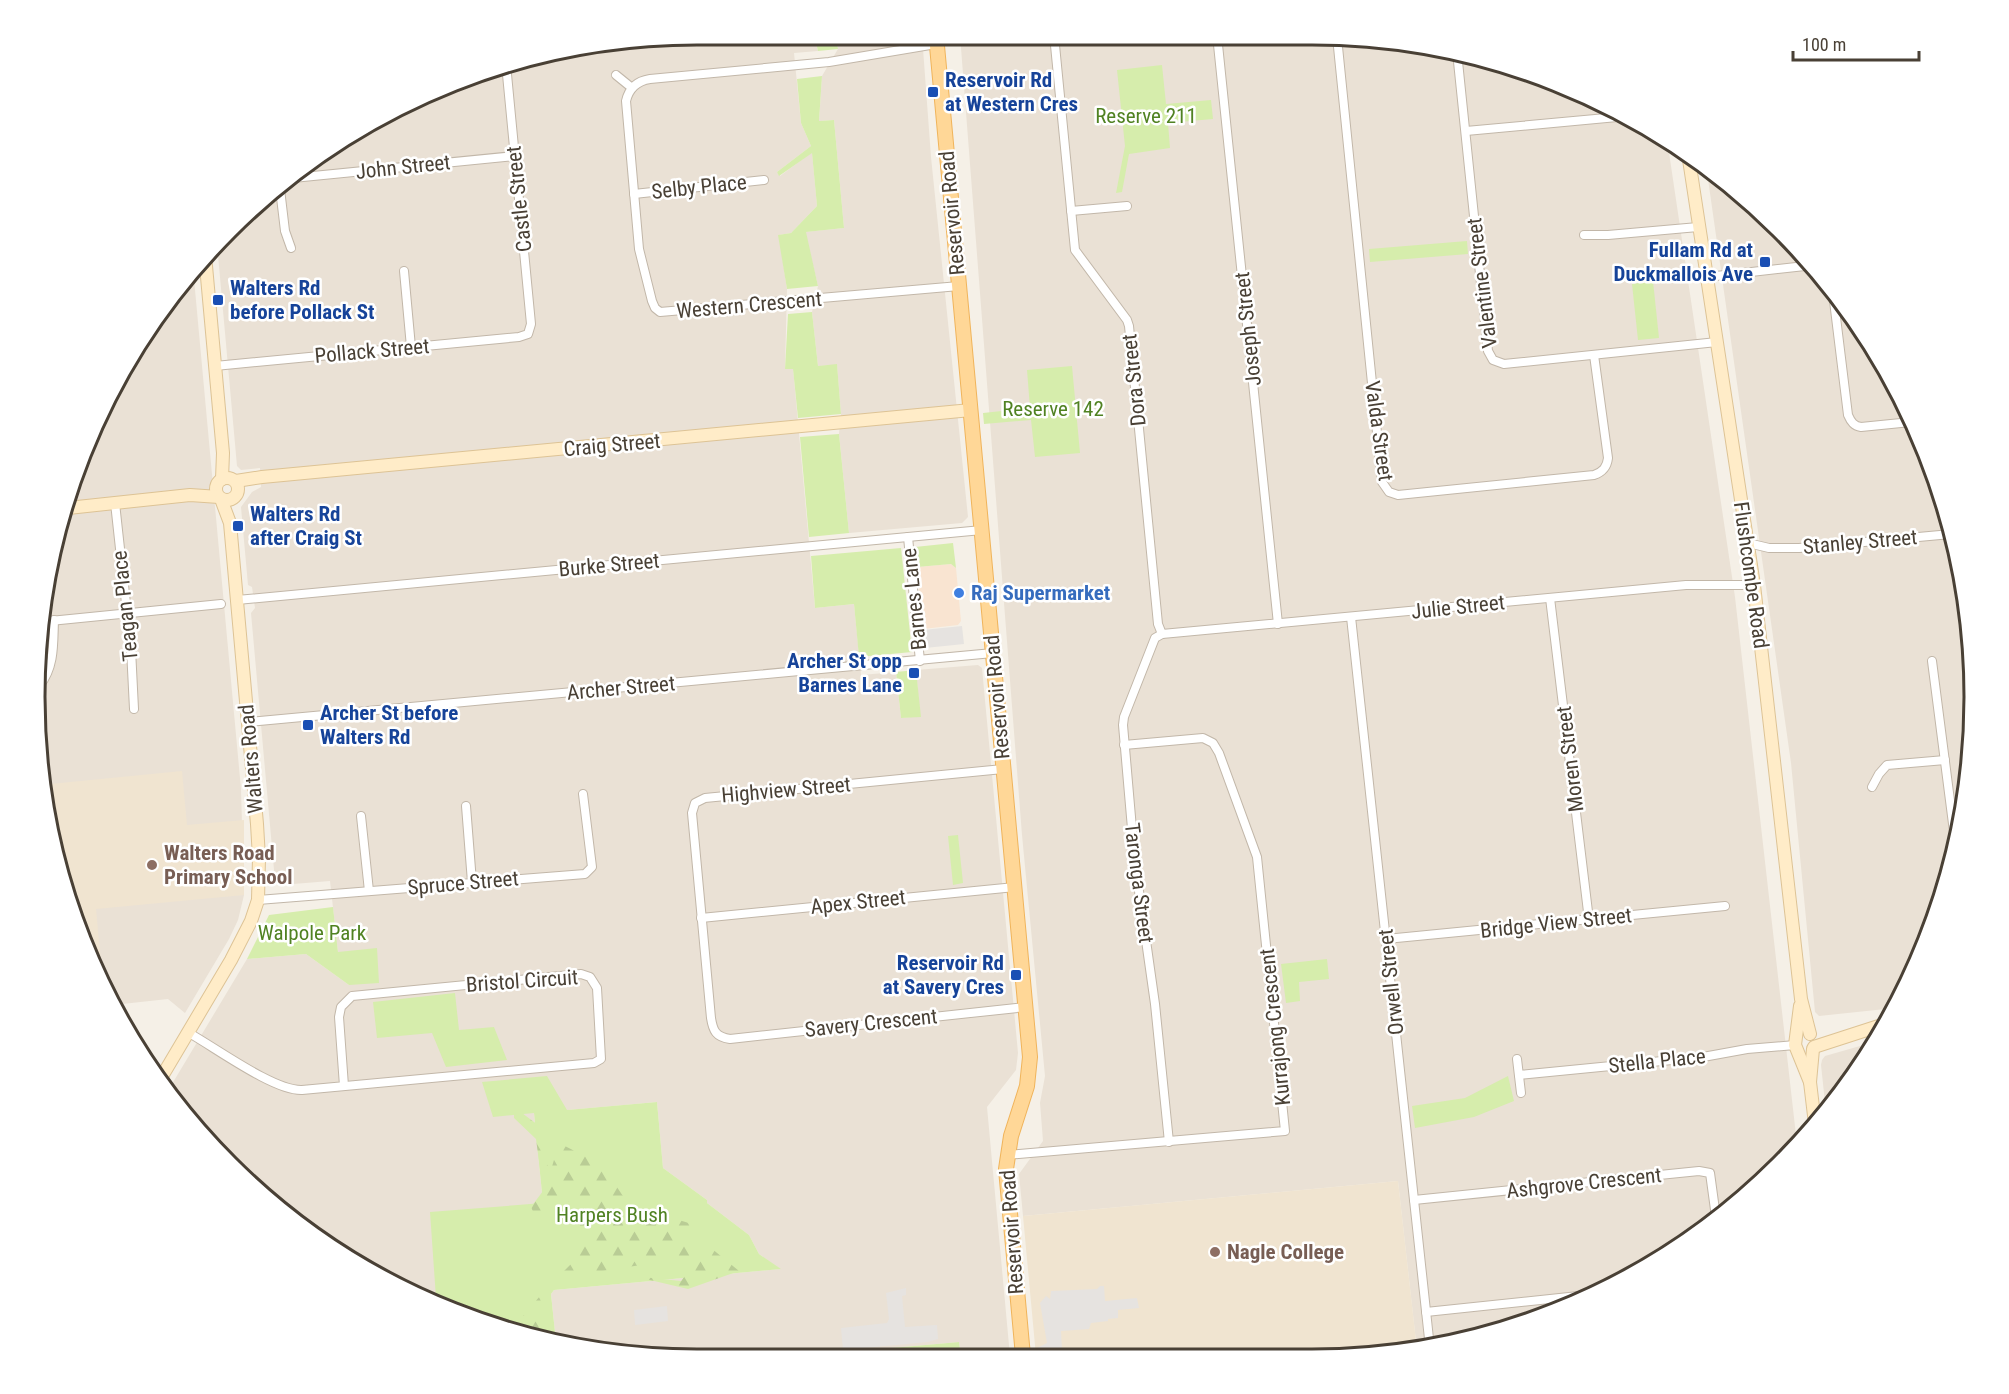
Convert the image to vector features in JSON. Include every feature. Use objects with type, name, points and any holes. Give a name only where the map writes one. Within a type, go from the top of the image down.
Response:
[{"type":"main road","name":"Reservoir Road","points":[[937,45],[1026,1006],[1030,1068],[1027,1086],[1011,1136],[1006,1178],[1022,1349]]},
{"type":"street","points":[[616,75],[632,88],[640,81],[650,79],[829,62],[908,45]]},
{"type":"street","name":"Dora Street","points":[[1055,45],[1076,253],[1129,324],[1158,624],[1162,634]]},
{"type":"street","name":"Joseph Street","points":[[1219,45],[1278,624]]},
{"type":"street","name":"Valda Street","points":[[1338,46],[1382,482],[1386,489],[1398,495],[1594,475],[1601,472],[1608,458],[1594,355]]},
{"type":"street","name":"Valentine Street","points":[[1458,62],[1490,356],[1495,362],[1504,364],[1717,342]]},
{"type":"street","name":"Castle Street","points":[[507,74],[531,324],[528,334]]},
{"type":"street","name":"Western Crescent","points":[[632,88],[626,108],[639,249],[652,301],[660,312],[959,286]]},
{"type":"street","points":[[1466,131],[1611,118]]},
{"type":"street","name":"John Street","points":[[305,177],[514,156]]},
{"type":"street","name":"Flushcombe Road","points":[[1690,166],[1751,562],[1801,999],[1813,1041],[1810,1082],[1814,1113]]},
{"type":"street","name":"Selby Place","points":[[633,194],[764,180]]},
{"type":"street","points":[[281,196],[285,231],[291,248]]},
{"type":"street","points":[[1071,211],[1127,206]]},
{"type":"street","points":[[1584,234],[1608,235],[1698,227]]},
{"type":"street","points":[[1707,277],[1801,265]]},
{"type":"street","name":"Walters Road","points":[[165,1072],[242,940],[258,900],[259,858],[248,722],[206,268]]},
{"type":"street","points":[[404,271],[411,347]]},
{"type":"street","points":[[1835,308],[1848,415],[1851,421],[1859,427],[1903,423]]},
{"type":"street","name":"Pollack Street","points":[[215,366],[519,337],[528,334]]},
{"type":"street","name":"Craig Street","points":[[74,507],[228,489],[262,477],[971,410]]},
{"type":"street","name":"Teagan Place","points":[[115,503],[127,613],[134,710]]},
{"type":"street","name":"Burke Street","points":[[237,600],[982,530]]},
{"type":"street","name":"Stanley Street","points":[[1748,543],[1769,548],[1806,548],[1943,535]]},
{"type":"street","name":"Barnes Lane","points":[[908,537],[920,661]]},
{"type":"street","points":[[1751,562],[1759,551],[1769,548]]},
{"type":"street","name":"Julie Street","points":[[1162,634],[1686,585],[1754,585]]},
{"type":"street","name":"Moren Street","points":[[1550,598],[1589,920]]},
{"type":"street","points":[[50,621],[221,604]]},
{"type":"street","name":"Orwell Street","points":[[1351,617],[1429,1338]]},
{"type":"street","points":[[45,679],[52,663],[54,620]]},
{"type":"street","name":"Taronga Street","points":[[1162,634],[1155,638],[1152,644],[1124,717],[1124,745],[1135,863],[1155,1004],[1169,1142]]},
{"type":"street","name":"Archer Street","points":[[248,722],[993,653]]},
{"type":"street","points":[[1932,661],[1952,817]]},
{"type":"street","name":"Kurrajong Crescent","points":[[1007,1155],[1286,1131],[1257,857],[1219,753],[1211,740],[1199,737],[1124,745]]},
{"type":"street","points":[[1872,787],[1887,765],[1945,760]]},
{"type":"street","name":"Highview Street","points":[[716,1035],[711,1018],[701,918],[692,813],[695,803],[705,798],[1003,770]]},
{"type":"street","name":"Spruce Street","points":[[258,900],[585,874],[592,867],[583,794]]},
{"type":"street","points":[[466,806],[472,882]]},
{"type":"street","points":[[362,816],[369,891]]},
{"type":"street","name":"Apex Street","points":[[701,918],[1015,887]]},
{"type":"street","name":"Bridge View Street","points":[[1386,939],[1725,906]]},
{"type":"street","name":"Bristol Circuit","points":[[189,1033],[287,1089],[302,1090],[594,1063],[601,1059],[597,988],[590,977],[580,974],[352,996],[344,1001],[339,1017],[344,1086]]},
{"type":"street","name":"Flushcombe Road","points":[[1801,999],[1796,1044],[1810,1082]]},
{"type":"street","name":"Savery Crescent","points":[[716,1035],[730,1039],[1026,1006]]},
{"type":"street","points":[[1813,1041],[1805,1053],[1796,1044],[1801,1033],[1813,1041],[1853,1035],[1874,1028]]},
{"type":"street","name":"Stella Place","points":[[1519,1076],[1703,1057],[1747,1049],[1796,1044]]},
{"type":"street","points":[[1517,1059],[1521,1093]]},
{"type":"street","name":"Ashgrove Crescent","points":[[1414,1200],[1699,1171],[1710,1173],[1715,1209]]},
{"type":"street","points":[[1426,1311],[1566,1297]]},
{"type":"shaded area","points":[[816,45],[818,51],[794,53],[801,123],[811,146],[777,172],[780,176],[812,152],[817,206],[791,233],[779,235],[787,289],[785,369],[793,368],[815,608],[854,604],[861,675],[896,672],[901,718],[920,716],[916,670],[978,665],[982,668],[1018,1053],[1016,1070],[987,1107],[1009,1349],[960,1349],[959,1342],[881,1349],[654,1348],[555,1333],[551,1294],[554,1290],[780,1269],[759,1254],[749,1235],[663,1168],[657,1102],[534,1113],[543,1203],[440,1296],[371,1262],[300,1214],[236,1158],[207,1127],[172,1083],[247,959],[306,954],[349,985],[338,952],[330,881],[281,885],[275,881],[251,613],[255,608],[252,587],[248,585],[241,507],[252,492],[261,487],[260,468],[241,470],[237,466],[218,255],[267,207],[300,180],[371,132],[409,112],[447,95],[528,67],[612,51],[654,46]]},
{"type":"shaded area","points":[[837,45],[923,45],[931,157],[968,517],[962,523],[849,533],[839,434],[841,414],[837,365],[818,366],[812,312],[818,286],[805,232],[844,228],[834,120],[819,121],[822,76],[838,49]]},
{"type":"shaded area","points":[[961,45],[1312,45],[1355,46],[1397,51],[1481,67],[1522,80],[1600,112],[1669,152],[1735,597],[1796,1134],[1773,1158],[1709,1214],[1638,1262],[1600,1282],[1562,1299],[1481,1327],[1416,1340],[1398,1181],[1023,1216],[1019,1174],[1043,1141],[1040,1103],[1045,1076],[1022,835]]},
{"type":"shaded area","points":[[1708,179],[1742,207],[1802,267],[1829,300],[1877,371],[1897,409],[1929,487],[1942,528],[1951,570],[1963,654],[1963,740],[1958,782],[1942,866],[1929,907],[1914,947],[1884,1009],[1819,1016],[1815,1012],[1791,763]]},
{"type":"shaded area","points":[[194,282],[241,789],[244,895],[238,920],[229,939],[185,1013],[168,999],[122,1004],[95,947],[80,907],[67,866],[51,782],[46,740],[46,654],[58,570],[67,528],[95,447],[132,371],[155,335]]},
{"type":"shaded area","points":[[951,564],[956,568],[961,621],[958,625],[923,629],[917,567]]},
{"type":"shaded area","points":[[962,626],[964,644],[925,648],[923,630]]},
{"type":"shaded area","name":"Walters Road Primary School","points":[[182,771],[187,825],[244,820],[244,895],[96,909],[101,960],[67,866],[51,784]]},
{"type":"shaded area","points":[[1863,1045],[1825,1099],[1821,1065],[1825,1056]]},
{"type":"shaded area","points":[[1398,1181],[1416,1340],[1355,1348],[1035,1349],[1023,1216]]},
{"type":"shaded area","points":[[1104,1286],[1105,1301],[1137,1298],[1139,1308],[1118,1310],[1118,1318],[1091,1323],[1089,1329],[1061,1331],[1062,1349],[1037,1349],[1047,1343],[1040,1303],[1046,1296],[1050,1299],[1051,1291],[1097,1289]]},
{"type":"shaded area","points":[[906,1288],[906,1295],[902,1296],[905,1327],[937,1325],[938,1339],[928,1342],[843,1349],[841,1328],[887,1323],[889,1319],[886,1293]]},
{"type":"shaded area","points":[[667,1306],[668,1321],[635,1325],[634,1310]]},
{"type":"green space","points":[[816,45],[837,45],[838,49],[818,51]]},
{"type":"green space","name":"Reserve 211","points":[[1162,65],[1166,104],[1211,100],[1213,119],[1168,123],[1170,148],[1129,154],[1122,192],[1116,193],[1125,146],[1117,70]]},
{"type":"green space","points":[[822,76],[819,121],[834,120],[844,228],[806,232],[818,286],[787,289],[778,235],[791,233],[817,206],[812,153],[779,176],[777,172],[811,146],[801,123],[797,79]]},
{"type":"green space","points":[[1467,241],[1468,254],[1370,262],[1369,249]]},
{"type":"green space","points":[[1653,281],[1659,338],[1638,340],[1632,284]]},
{"type":"green space","points":[[812,312],[818,366],[837,364],[841,414],[798,418],[793,369],[785,369],[788,314]]},
{"type":"green space","name":"Reserve 142","points":[[1072,366],[1080,453],[1035,457],[1031,420],[984,424],[983,413],[1030,408],[1027,370]]},
{"type":"green space","points":[[839,434],[849,533],[809,537],[800,437]]},
{"type":"green space","points":[[953,543],[956,568],[951,564],[917,567],[915,547]]},
{"type":"green space","points":[[901,548],[912,652],[859,657],[854,604],[815,608],[811,556]]},
{"type":"green space","points":[[916,670],[921,717],[901,718],[896,672]]},
{"type":"green space","points":[[958,835],[963,883],[953,885],[948,836]]},
{"type":"green space","name":"Walpole Park","points":[[333,907],[338,952],[377,948],[379,983],[349,985],[306,954],[247,959],[269,915]]},
{"type":"green space","points":[[1327,959],[1329,979],[1299,982],[1300,1001],[1286,1003],[1281,964]]},
{"type":"green space","points":[[455,993],[459,1030],[494,1027],[507,1060],[446,1067],[432,1033],[377,1038],[373,1002]]},
{"type":"green space","name":"Harpers Bush","points":[[547,1076],[567,1110],[657,1102],[663,1168],[749,1235],[759,1254],[781,1269],[554,1290],[551,1294],[555,1333],[487,1314],[436,1294],[430,1212],[543,1203],[534,1113],[493,1117],[482,1082]]},
{"type":"green space","points":[[1508,1076],[1514,1101],[1474,1117],[1415,1128],[1412,1106],[1465,1098]]},
{"type":"green space","points":[[514,1107],[538,1125],[545,1162],[551,1170],[559,1143],[602,1165],[629,1205],[692,1224],[692,1257],[711,1248],[739,1271],[688,1289],[633,1276],[681,1281],[692,1267],[673,1260],[570,1276],[564,1271],[576,1259],[576,1226],[584,1205],[561,1200],[542,1231],[531,1207],[543,1191],[536,1139],[514,1118]]},
{"type":"green space","points":[[540,1296],[548,1331],[515,1323]]},
{"type":"green space","points":[[449,1300],[463,1300],[483,1312]]},
{"type":"green space","points":[[959,1342],[960,1349],[881,1349]]},
{"type":"place","name":"Reservoir Rd at Western Cres","points":[[933,92]]},
{"type":"place","name":"Fullam Rd at Duckmallois Ave","points":[[1765,262]]},
{"type":"place","name":"Walters Rd before Pollack St","points":[[218,300]]},
{"type":"place","name":"Walters Rd after Craig St","points":[[238,526]]},
{"type":"place","name":"Raj Supermarket","points":[[959,593]]},
{"type":"place","name":"Archer St opp Barnes Lane","points":[[914,673]]},
{"type":"place","name":"Archer St before Walters Rd","points":[[308,725]]},
{"type":"place","name":"Walters Road Primary School","points":[[152,865]]},
{"type":"place","name":"Reservoir Rd at Savery Cres","points":[[1016,975]]},
{"type":"place","name":"Nagle College","points":[[1215,1252]]}]
